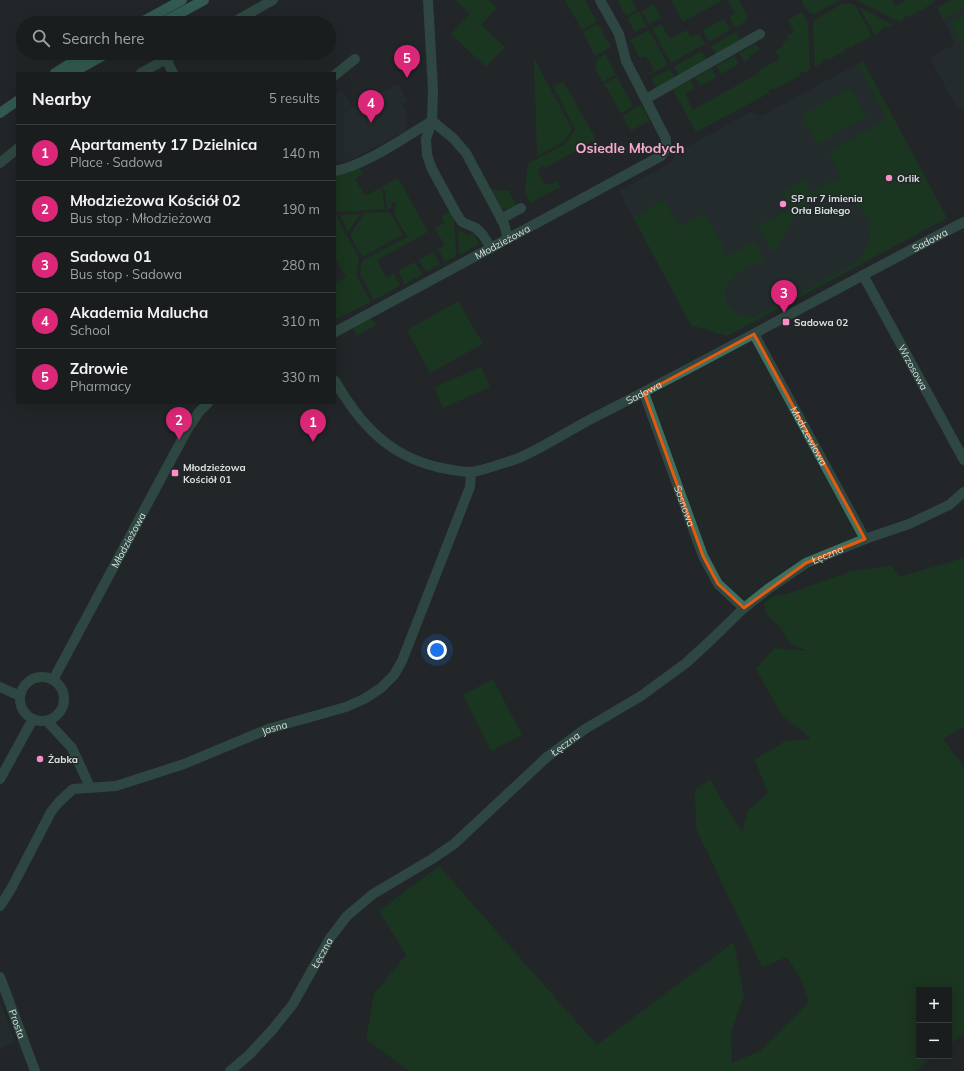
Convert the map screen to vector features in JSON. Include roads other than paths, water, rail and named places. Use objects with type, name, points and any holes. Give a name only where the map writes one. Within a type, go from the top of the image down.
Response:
[{"type":"main road","points":[[153,16],[182,0]]},
{"type":"main road","points":[[175,16],[204,0]]},
{"type":"main road","points":[[58,72],[76,60]]},
{"type":"main road","points":[[74,72],[95,60]]},
{"type":"main road","points":[[0,113],[16,103]]},
{"type":"street","points":[[245,16],[274,0]]},
{"type":"street","points":[[428,0],[433,90],[432,121],[426,139],[427,155],[432,169],[462,222],[476,228],[483,235],[491,248]]},
{"type":"street","points":[[600,0],[619,34],[626,62],[646,99],[760,34]]},
{"type":"street","points":[[336,74],[355,59]]},
{"type":"street","points":[[144,72],[164,60]]},
{"type":"street","points":[[167,60],[173,72]]},
{"type":"street","name":"Młodzieżowa","points":[[336,331],[660,156],[666,148],[666,139],[646,99]]},
{"type":"street","points":[[336,171],[348,168],[384,150],[432,121]]},
{"type":"street","points":[[432,121],[453,138],[466,153],[501,219],[508,238]]},
{"type":"street","points":[[0,163],[16,150]]},
{"type":"street","points":[[501,219],[521,208]]},
{"type":"street","name":"Sadowa","points":[[336,383],[351,407],[368,429],[400,454],[422,463],[446,469],[471,472],[518,458],[592,419],[644,394],[862,275],[964,222]]},
{"type":"street","name":"Wrzosowa","points":[[862,275],[964,460]]},
{"type":"street","name":"Modrzewiowa","points":[[754,334],[865,539]]},
{"type":"street","name":"Sosnowa","points":[[644,394],[703,556],[718,584],[744,608]]},
{"type":"street","name":"Młodzieżowa","points":[[53,680],[187,430],[199,412],[207,404]]},
{"type":"street","name":"Jasna","points":[[0,906],[11,889],[51,812],[59,802],[73,790],[90,787],[116,786],[184,764],[268,729],[346,707],[381,688],[394,675],[402,661],[470,487],[471,472]]},
{"type":"street","name":"Łęczna","points":[[230,1071],[249,1055],[273,1029],[293,1004],[330,938],[347,916],[373,894],[432,859],[454,844],[547,757],[585,729],[641,696],[686,662],[744,608],[768,589],[806,563],[865,539],[909,524],[949,505],[964,492]]},
{"type":"street","points":[[46,677],[53,680],[61,687],[64,697],[63,708],[57,716],[47,721],[40,722],[33,720],[25,714],[21,706],[20,696],[23,688],[30,681],[38,678],[46,677]]},
{"type":"street","points":[[0,687],[20,696]]},
{"type":"street","points":[[0,779],[33,720]]},
{"type":"street","points":[[47,721],[72,748],[90,787]]},
{"type":"street","name":"Prosta","points":[[0,977],[36,1071]]},
{"type":"place","name":"Zdrowie","points":[[407,78]]},
{"type":"place","name":"Akademia Malucha","points":[[371,123]]},
{"type":"place","name":"Orlik","points":[[889,178]]},
{"type":"place","name":"SP nr 7 imienia Orła Białego","points":[[783,204]]},
{"type":"place","name":"Sadowa 01","points":[[784,313]]},
{"type":"place","name":"Sadowa 02","points":[[786,322]]},
{"type":"place","name":"Młodzieżowa Kościół 02","points":[[179,440]]},
{"type":"place","name":"Apartamenty 17 Dzielnica","points":[[313,442]]},
{"type":"place","name":"Młodzieżowa Kościół 01","points":[[175,473]]},
{"type":"place","name":"Żabka","points":[[40,759]]},
{"type":"district","name":"Osiedle Młodych","points":[[630,148]]}]
